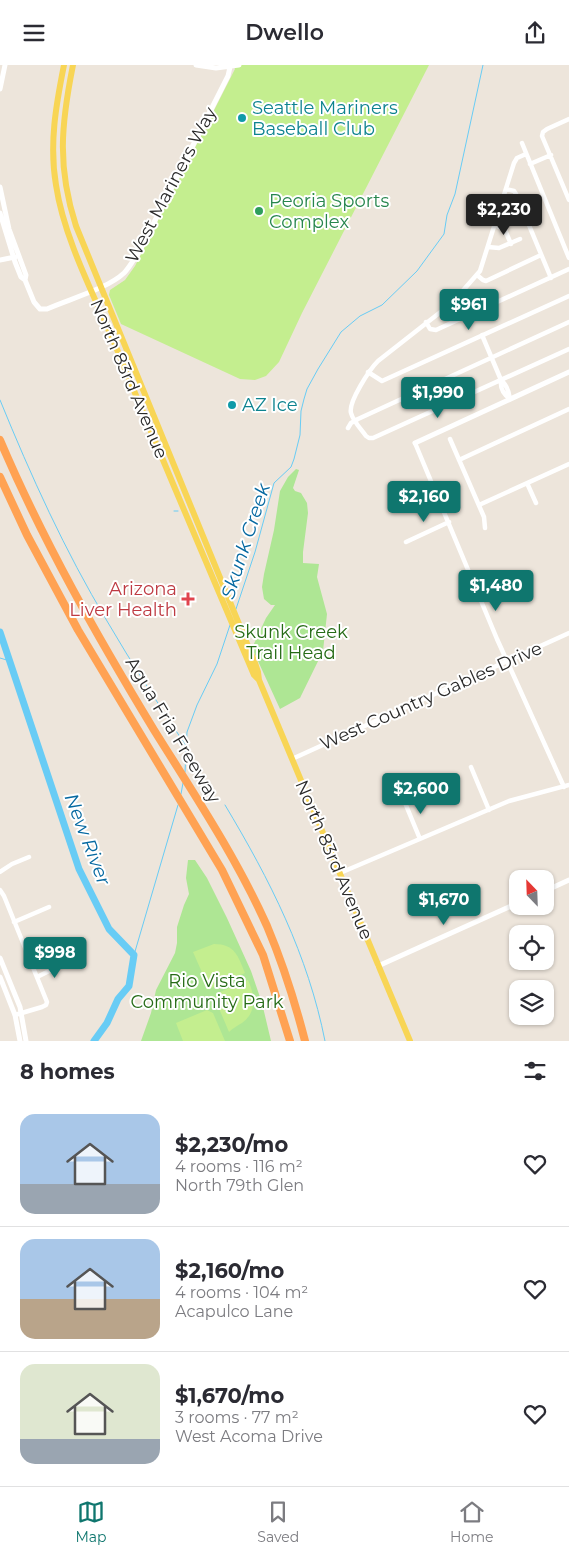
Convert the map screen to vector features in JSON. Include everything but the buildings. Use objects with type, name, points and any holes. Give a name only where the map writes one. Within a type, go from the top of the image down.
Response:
[{"type":"highway","name":"Agua Fria Freeway","points":[[0,440],[37,521],[76,597],[154,730],[205,811],[246,883],[282,964],[305,1041]]},
{"type":"highway","name":"Agua Fria Freeway","points":[[0,477],[27,535],[78,630],[222,870],[263,955],[290,1041]]},
{"type":"main road","name":"North 83rd Avenue","points":[[64,65],[53,126],[54,169],[62,215],[217,587],[253,667],[258,672],[259,680],[410,1041]]},
{"type":"main road","name":"North 83rd Avenue","points":[[73,65],[66,98],[62,135],[62,166],[70,208],[81,242],[220,580],[253,667]]},
{"type":"street","points":[[0,89],[5,65]]},
{"type":"street","points":[[196,65],[212,68],[239,65]]},
{"type":"street","name":"West Mariners Way","points":[[15,257],[21,277],[25,280],[34,302],[40,309],[47,309],[100,287],[122,274],[138,253],[228,76],[230,67]]},
{"type":"street","points":[[569,119],[547,129],[543,132],[542,136],[569,200]]},
{"type":"street","points":[[522,143],[569,258]]},
{"type":"street","points":[[526,153],[514,163],[482,267],[477,275],[452,303],[383,355],[368,372],[350,409],[354,421],[369,439],[569,349]]},
{"type":"street","points":[[530,164],[550,155]]},
{"type":"street","points":[[0,187],[15,257]]},
{"type":"street","points":[[506,189],[514,191],[516,194],[551,278]]},
{"type":"street","points":[[0,213],[15,257]]},
{"type":"street","points":[[495,225],[503,227],[510,243]]},
{"type":"street","points":[[488,247],[496,249],[520,239]]},
{"type":"street","points":[[477,275],[486,281],[542,255]]},
{"type":"street","points":[[0,261],[15,257]]},
{"type":"street","points":[[426,322],[430,329],[436,330],[569,269]]},
{"type":"street","points":[[368,372],[382,381],[569,296]]},
{"type":"street","points":[[348,428],[354,421],[569,323]]},
{"type":"street","points":[[482,335],[510,399]]},
{"type":"street","points":[[340,873],[522,796],[566,786],[507,661],[415,443],[569,372]]},
{"type":"street","points":[[459,460],[569,409]]},
{"type":"street","points":[[450,439],[484,517],[485,527]]},
{"type":"street","points":[[479,505],[569,464]]},
{"type":"street","points":[[527,483],[536,503]]},
{"type":"street","points":[[406,542],[449,522]]},
{"type":"street","name":"West Country Gables Drive","points":[[292,759],[569,633]]},
{"type":"street","points":[[471,767],[489,810]]},
{"type":"street","points":[[403,798],[420,839]]},
{"type":"street","points":[[0,873],[12,864],[29,857]]},
{"type":"street","points":[[554,886],[569,879]]},
{"type":"street","points":[[0,890],[47,1002],[46,1005],[15,1015]]},
{"type":"street","points":[[14,922],[49,907]]},
{"type":"street","points":[[378,966],[509,907]]},
{"type":"street","points":[[0,958],[21,1013],[26,1041]]},
{"type":"street","points":[[37,977],[51,970],[59,962]]},
{"type":"street","points":[[0,977],[15,1015],[20,1041]]},
{"type":"green space","name":"Peoria Sports Complex","points":[[233,65],[429,65],[302,313],[279,362],[266,376],[255,380],[240,379],[121,324],[109,295],[110,290],[125,280],[135,266],[235,69]]},
{"type":"green space","name":"Skunk Creek Trail Head","points":[[296,469],[299,470],[293,488],[301,493],[307,503],[308,513],[303,563],[319,564],[317,577],[327,614],[323,651],[300,698],[280,709],[252,648],[266,618],[275,605],[271,605],[264,599],[262,587],[264,574],[280,491],[288,477]]},
{"type":"green space","name":"Rio Vista Community Park","points":[[188,860],[195,860],[207,878],[227,918],[251,971],[262,1003],[271,1041],[141,1041],[151,1013],[156,990],[175,953],[177,927],[189,894],[186,878]]},
{"type":"green space","points":[[214,944],[227,946],[235,952],[245,973],[211,988],[208,986],[193,952]]},
{"type":"green space","points":[[248,980],[253,997],[252,1009],[247,1019],[229,1032],[215,999],[218,993]]},
{"type":"green space","points":[[207,1010],[213,1013],[225,1041],[183,1041],[176,1023]]},
{"type":"waterway","name":"Skunk Creek","points":[[236,609],[255,552],[274,483],[291,467],[294,459],[300,435],[301,411],[304,399],[307,389],[318,369],[341,332],[360,316],[382,305],[417,271],[444,234],[447,215],[455,194],[483,65]]},
{"type":"waterway","points":[[0,400],[36,485],[77,568],[126,653],[186,746]]},
{"type":"waterway","name":"Skunk Creek","points":[[185,772],[187,732],[197,705],[217,664],[230,625]]},
{"type":"waterway","name":"New River","points":[[0,632],[79,869],[109,929],[134,955],[129,986],[118,999],[107,1023],[94,1041]]},
{"type":"waterway","name":"New River","points":[[0,658],[10,661]]},
{"type":"waterway","name":"Skunk Creek","points":[[181,794],[183,783]]},
{"type":"waterway","name":"Skunk Creek","points":[[134,955],[178,805]]},
{"type":"waterway","points":[[225,805],[257,861],[286,919],[309,978],[325,1041]]},
{"type":"place","name":"Seattle Mariners Baseball Club","points":[[242,118]]},
{"type":"place","name":"Peoria Sports Complex","points":[[259,211]]},
{"type":"place","name":"AZ Ice","points":[[232,405]]},
{"type":"place","name":"Arizona Liver Health","points":[[188,599]]}]
